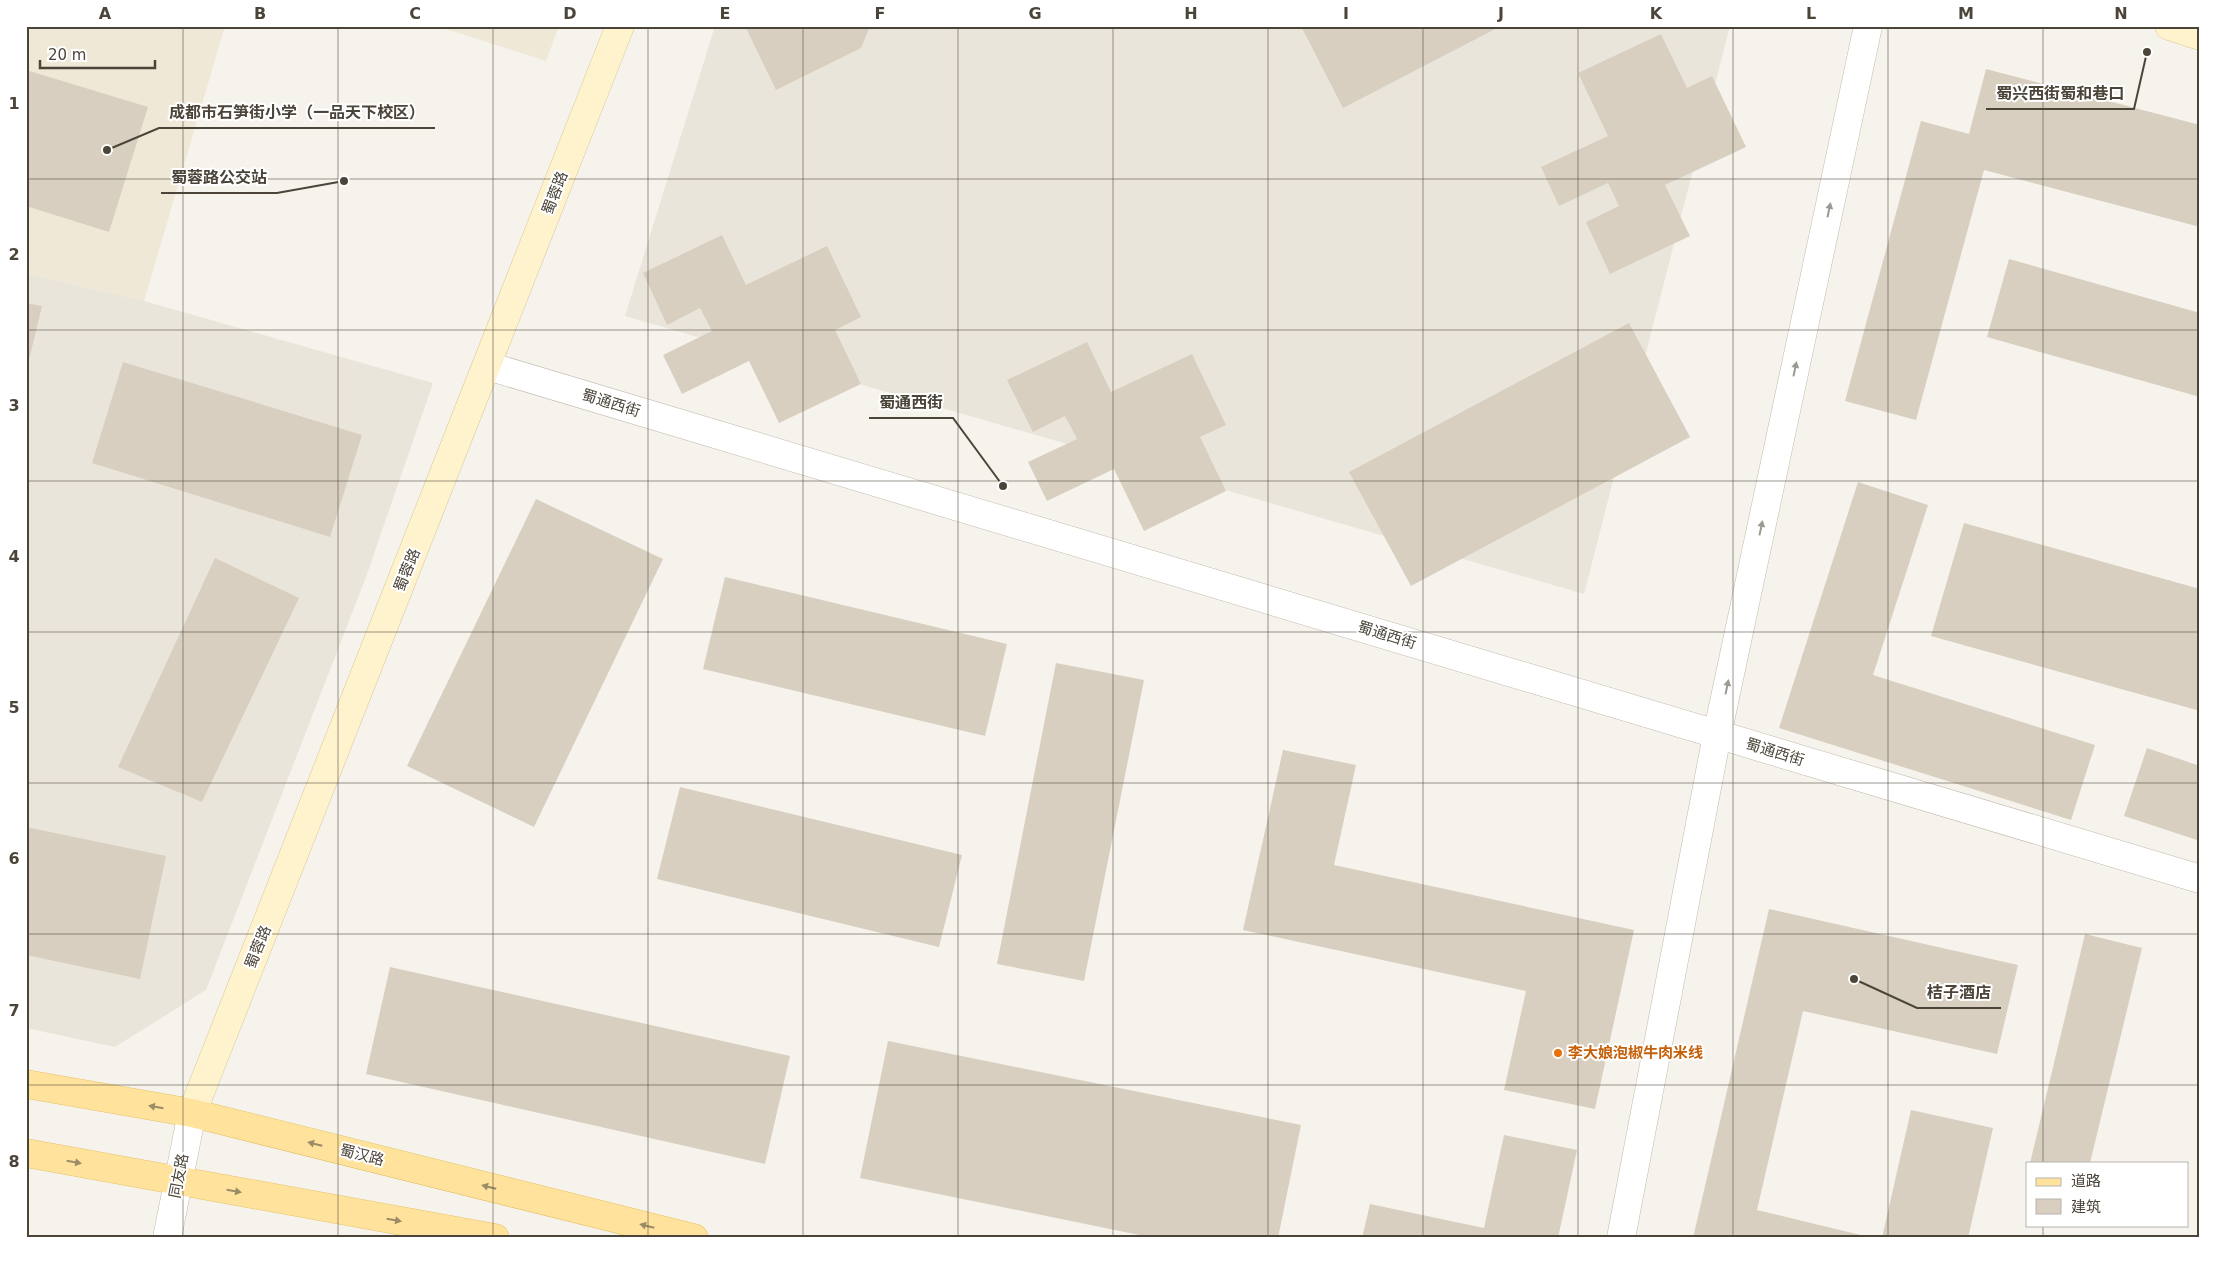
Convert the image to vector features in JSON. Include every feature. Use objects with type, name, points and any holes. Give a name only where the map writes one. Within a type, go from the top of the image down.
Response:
[{"type":"main road","name":"蜀汉路","points":[[26,1084],[192,1113],[694,1238]]},
{"type":"main road","points":[[26,1153],[495,1238]]},
{"type":"street","name":"蜀蓉路","points":[[192,1113],[488,366],[620,26]]},
{"type":"street","points":[[1621,1238],[1717,734],[1868,26]]},
{"type":"street","points":[[2169,26],[2200,36]]},
{"type":"street","name":"蜀通西街","points":[[488,366],[2200,880]]},
{"type":"street","name":"同友路","points":[[167,1238],[192,1113]]},
{"type":"shaded area","points":[[26,26],[225,26],[144,301],[26,273]]},
{"type":"shaded area","points":[[437,26],[559,26],[546,61]]},
{"type":"shaded area","points":[[715,26],[1730,26],[1584,594],[625,316]]},
{"type":"shaded area","points":[[26,273],[144,301],[433,383],[366,577],[206,990],[115,1047],[26,1028]]},
{"type":"building","points":[[745,26],[870,26],[861,48],[776,90]]},
{"type":"building","points":[[1301,26],[1501,26],[1343,108]]},
{"type":"building","points":[[1661,34],[1687,88],[1712,76],[1746,147],[1665,185],[1690,236],[1610,274],[1586,222],[1619,206],[1608,183],[1559,206],[1541,167],[1608,136],[1578,73]]},
{"type":"building","points":[[1986,69],[2200,125],[2200,227],[1984,170],[1916,420],[1845,401],[1921,121],[1969,134]]},
{"type":"building","points":[[26,70],[148,107],[109,232],[26,206]]},
{"type":"building","points":[[722,235],[746,285],[827,246],[861,317],[835,330],[861,384],[779,423],[749,361],[682,394],[663,355],[712,331],[700,308],[667,325],[643,273]]},
{"type":"building","points":[[2009,259],[2200,313],[2200,397],[1987,337]]},
{"type":"building","points":[[26,303],[42,306],[27,368],[26,368]]},
{"type":"building","points":[[1629,323],[1690,437],[1411,586],[1349,472]]},
{"type":"building","points":[[1087,342],[1111,392],[1192,354],[1226,425],[1200,437],[1226,491],[1144,531],[1114,469],[1047,501],[1028,462],[1077,439],[1065,416],[1033,432],[1007,380]]},
{"type":"building","points":[[123,362],[362,435],[330,537],[92,463]]},
{"type":"building","points":[[1858,482],[1928,505],[1873,675],[2095,745],[2071,820],[1779,728]]},
{"type":"building","points":[[536,499],[663,559],[534,827],[407,766]]},
{"type":"building","points":[[1964,523],[2200,589],[2200,711],[1931,636]]},
{"type":"building","points":[[215,558],[299,598],[202,802],[118,767]]},
{"type":"building","points":[[725,577],[1007,644],[985,736],[703,669]]},
{"type":"building","points":[[1056,663],[1144,680],[1084,981],[997,964]]},
{"type":"building","points":[[2147,748],[2200,766],[2200,841],[2124,816]]},
{"type":"building","points":[[1283,750],[1356,765],[1334,865],[1634,930],[1595,1109],[1504,1090],[1526,991],[1243,930]]},
{"type":"building","points":[[680,787],[962,855],[939,947],[657,879]]},
{"type":"building","points":[[26,827],[166,856],[140,979],[26,955]]},
{"type":"building","points":[[1769,909],[2018,965],[1997,1054],[1803,1011],[1757,1210],[1873,1238],[1693,1238]]},
{"type":"building","points":[[2085,934],[2142,948],[2090,1162],[2030,1162]]},
{"type":"building","points":[[390,967],[790,1056],[765,1164],[366,1074]]},
{"type":"building","points":[[888,1041],[1301,1125],[1278,1238],[1154,1238],[860,1178]]},
{"type":"building","points":[[1911,1110],[1993,1128],[1968,1238],[1882,1238]]},
{"type":"building","points":[[1504,1135],[1577,1150],[1558,1238],[1362,1238],[1370,1204],[1484,1228]]},
{"type":"place","name":"蜀兴西街蜀和巷口","points":[[2147,52]]},
{"type":"place","name":"成都市石笋街小学（一品天下校区）","points":[[107,150]]},
{"type":"place","name":"蜀蓉路公交站","points":[[344,181]]},
{"type":"place","name":"蜀通西街","points":[[1003,486]]},
{"type":"place","name":"桔子酒店","points":[[1854,979]]},
{"type":"place","name":"李大娘泡椒牛肉米线","points":[[1558,1053]]}]
